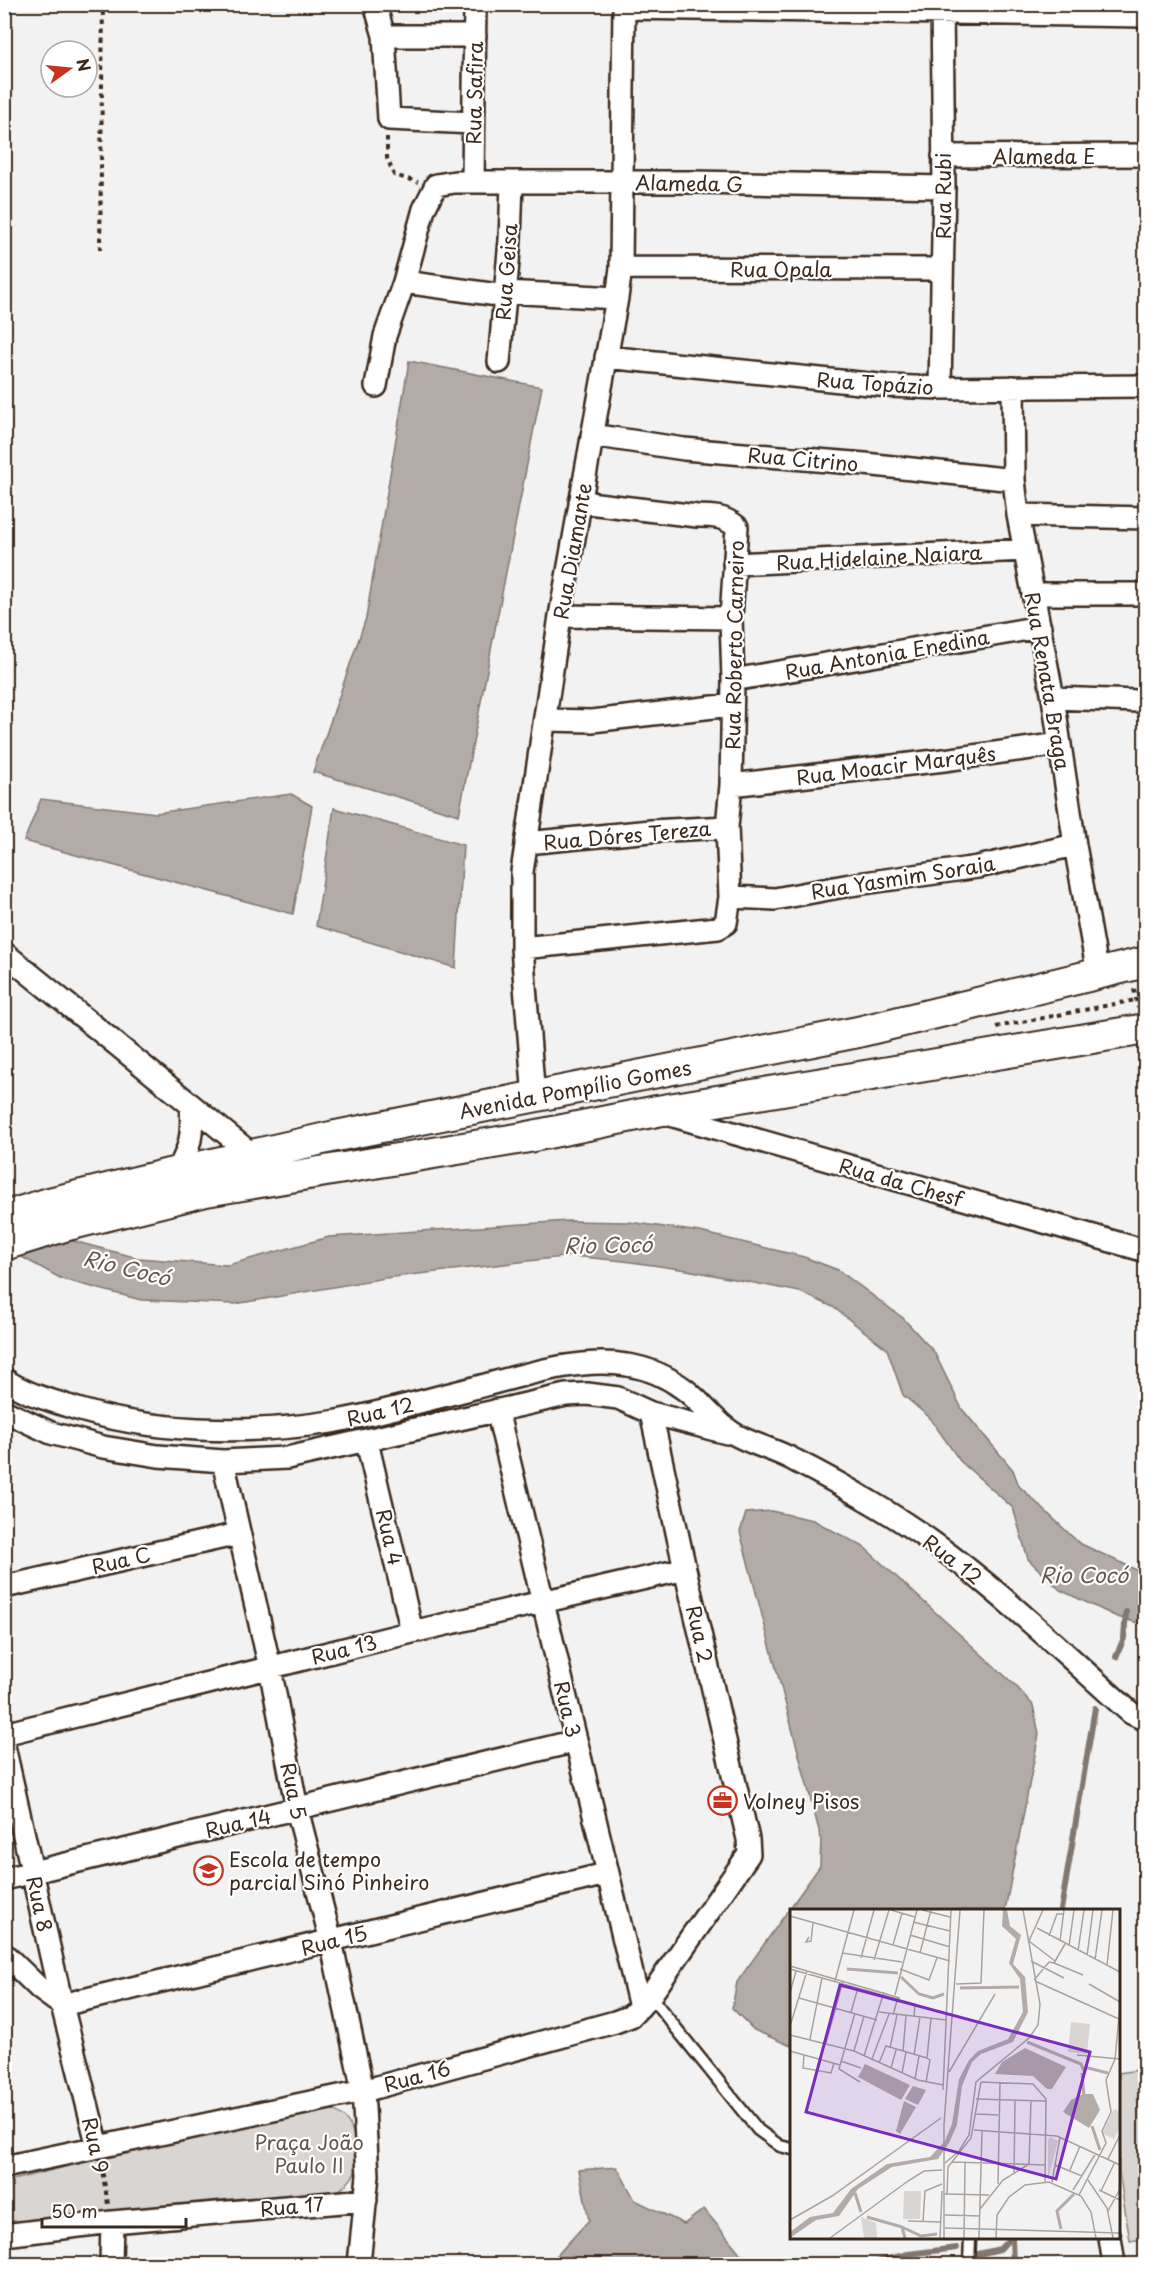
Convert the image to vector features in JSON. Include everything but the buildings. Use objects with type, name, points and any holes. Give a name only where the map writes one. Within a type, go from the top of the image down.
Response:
[{"type":"main road","name":"Avenida Pompílio Gomes","points":[[4,1245],[56,1215],[177,1172],[331,1137],[858,1032],[1138,964]]},
{"type":"main road","name":"Avenida Pompílio Gomes","points":[[4,1217],[56,1215],[206,1191],[512,1140],[657,1111],[1144,1029]]},
{"type":"street","points":[[375,4],[384,36],[389,119],[473,123]]},
{"type":"street","name":"Rua Safira","points":[[473,182],[475,4]]},
{"type":"street","points":[[624,6],[942,9],[1146,16]]},
{"type":"street","name":"Rua Diamante","points":[[534,1098],[522,948],[522,872],[560,616],[621,268],[624,6]]},
{"type":"street","name":"Rua Rubi","points":[[940,388],[944,187],[942,9]]},
{"type":"street","points":[[384,36],[475,36]]},
{"type":"street","name":"Alameda E","points":[[943,156],[1146,155]]},
{"type":"street","name":"Alameda G","points":[[435,185],[455,182],[621,182],[944,187]]},
{"type":"street","name":"Rua Geisa","points":[[499,362],[510,240],[512,183]]},
{"type":"street","points":[[376,386],[385,336],[404,282],[424,209],[435,185]]},
{"type":"street","name":"Rua Opala","points":[[621,268],[942,269]]},
{"type":"street","points":[[404,282],[505,294],[617,298]]},
{"type":"street","name":"Rua Topázio","points":[[606,357],[889,386],[940,388],[1146,386]]},
{"type":"street","name":"Rua Renata Braga","points":[[1013,387],[1014,480],[1018,515],[1053,698],[1075,845],[1098,974]]},
{"type":"street","name":"Rua Citrino","points":[[592,435],[684,449],[865,464],[1014,480]]},
{"type":"street","name":"Rua Roberto Carneiro","points":[[522,948],[718,928],[726,923],[730,897],[727,827],[731,785],[733,680],[730,618],[737,527],[723,518],[580,502]]},
{"type":"street","points":[[1018,515],[1146,518]]},
{"type":"street","name":"Rua Hidelaine Naiara","points":[[734,564],[1024,550]]},
{"type":"street","points":[[1033,594],[1146,594]]},
{"type":"street","points":[[560,616],[730,618]]},
{"type":"street","name":"Rua Antonia Enedina","points":[[733,680],[1040,627]]},
{"type":"street","points":[[1053,698],[1138,701],[1146,699]]},
{"type":"street","points":[[546,720],[592,721],[731,705]]},
{"type":"street","name":"Rua Moacir Marquês","points":[[731,785],[1060,744]]},
{"type":"street","name":"Rua Dóres Tereza","points":[[526,843],[651,831],[727,827]]},
{"type":"street","name":"Rua Yasmim Soraia","points":[[730,897],[775,899],[850,885],[978,867],[1075,845]]},
{"type":"street","points":[[4,953],[254,1156]]},
{"type":"street","points":[[177,1172],[190,1143],[193,1129],[191,1105]]},
{"type":"street","name":"Rua da Chesf","points":[[657,1111],[1146,1251]]},
{"type":"street","name":"Rua 12","points":[[4,1379],[14,1386],[45,1399],[110,1418],[175,1427],[258,1429],[333,1422],[541,1372],[608,1362],[640,1367],[665,1377],[686,1390],[710,1415],[736,1435]]},
{"type":"street","name":"Rua 12","points":[[4,1411],[51,1433],[86,1443],[158,1456],[224,1461],[287,1458],[367,1442],[566,1395],[587,1394],[618,1398],[651,1413],[736,1435],[792,1458],[884,1509],[971,1571],[1131,1713],[1146,1720]]},
{"type":"street","name":"Rua 3","points":[[497,1410],[544,1602],[606,1874],[645,2002]]},
{"type":"street","name":"Rua 2","points":[[651,1413],[684,1569],[748,1839],[749,1854]]},
{"type":"street","name":"Rua 4","points":[[367,1442],[412,1632]]},
{"type":"street","name":"Rua 5","points":[[224,1461],[238,1534],[270,1668],[297,1809],[331,1941],[363,2091],[368,2175],[358,2265]]},
{"type":"street","name":"Rua C","points":[[4,1587],[238,1534]]},
{"type":"street","name":"Rua 13","points":[[4,1734],[412,1632],[684,1569]]},
{"type":"street","name":"Rua 14","points":[[4,1879],[576,1742]]},
{"type":"street","name":"Rua 8","points":[[4,1746],[76,2062]]},
{"type":"street","name":"Rua 16","points":[[4,2167],[363,2091],[632,2016],[645,2002],[749,1854]]},
{"type":"street","name":"Rua 15","points":[[62,2005],[606,1874]]},
{"type":"street","points":[[4,1954],[40,1989],[62,2005]]},
{"type":"street","name":"Rua 9","points":[[76,2062],[98,2147]]},
{"type":"street","name":"Rua 17","points":[[4,2235],[112,2222],[366,2200]]},
{"type":"street","points":[[111,2265],[112,2222]]},
{"type":"street","points":[[1110,2239],[1114,2265]]},
{"type":"lane","points":[[645,2002],[758,2130],[780,2146],[790,2148]]},
{"type":"lane","points":[[969,2265],[970,2239]]},
{"type":"path","points":[[100,250],[103,4]]},
{"type":"path","points":[[389,119],[386,148],[390,168],[394,175],[406,180],[435,185]]},
{"type":"path","points":[[1138,964],[1144,1029]]},
{"type":"path","name":"Rua 9","points":[[98,2147],[112,2222]]},
{"type":"green space","points":[[1145,2069],[1145,2239],[1130,2241],[1120,2178],[1120,2073]]},
{"type":"green space","name":"Praça João Paulo II","points":[[308,2107],[320,2107],[340,2114],[350,2125],[356,2142],[358,2160],[354,2174],[345,2185],[325,2199],[4,2230],[4,2182]]},
{"type":"water","points":[[409,361],[542,387],[459,815],[313,772],[366,618]]},
{"type":"water","points":[[291,794],[312,806],[293,914],[24,841],[41,799],[156,813]]},
{"type":"water","points":[[334,808],[463,845],[456,968],[316,926]]},
{"type":"water","name":"Rio Cocó","points":[[4,1213],[73,1241],[138,1258],[228,1265],[329,1237],[568,1221],[629,1222],[700,1232],[804,1257],[838,1270],[903,1318],[934,1352],[962,1409],[1013,1470],[1019,1486],[1079,1543],[1145,1574],[1145,1625],[1117,1617],[1060,1590],[1028,1559],[1013,1508],[960,1461],[930,1418],[903,1395],[887,1349],[833,1307],[800,1292],[687,1270],[571,1256],[385,1278],[235,1304],[141,1300],[62,1279],[18,1255]]},
{"type":"water","points":[[771,1511],[813,1520],[864,1547],[1016,1686],[1033,1705],[1039,1734],[1005,1909],[790,1909],[790,2046],[754,2030],[732,2008],[737,1982],[820,1866],[821,1838],[740,1532],[746,1513]]},
{"type":"water","points":[[617,2167],[635,2200],[684,2224],[704,2209],[749,2264],[549,2264],[589,2220],[579,2170]]},
{"type":"waterway","points":[[1116,1657],[1124,1638],[1126,1612]]},
{"type":"waterway","points":[[1061,1909],[1095,1708]]},
{"type":"waterway","points":[[974,2255],[1000,2249],[1009,2239]]},
{"type":"waterway","points":[[1012,2239],[1013,2264]]},
{"type":"waterway","points":[[869,2264],[908,2254],[957,2248]]},
{"type":"place","name":"Volney Pisos","points":[[722,1801]]},
{"type":"place","name":"Escola de tempo parcial Sinó Pinheiro","points":[[208,1871]]}]
